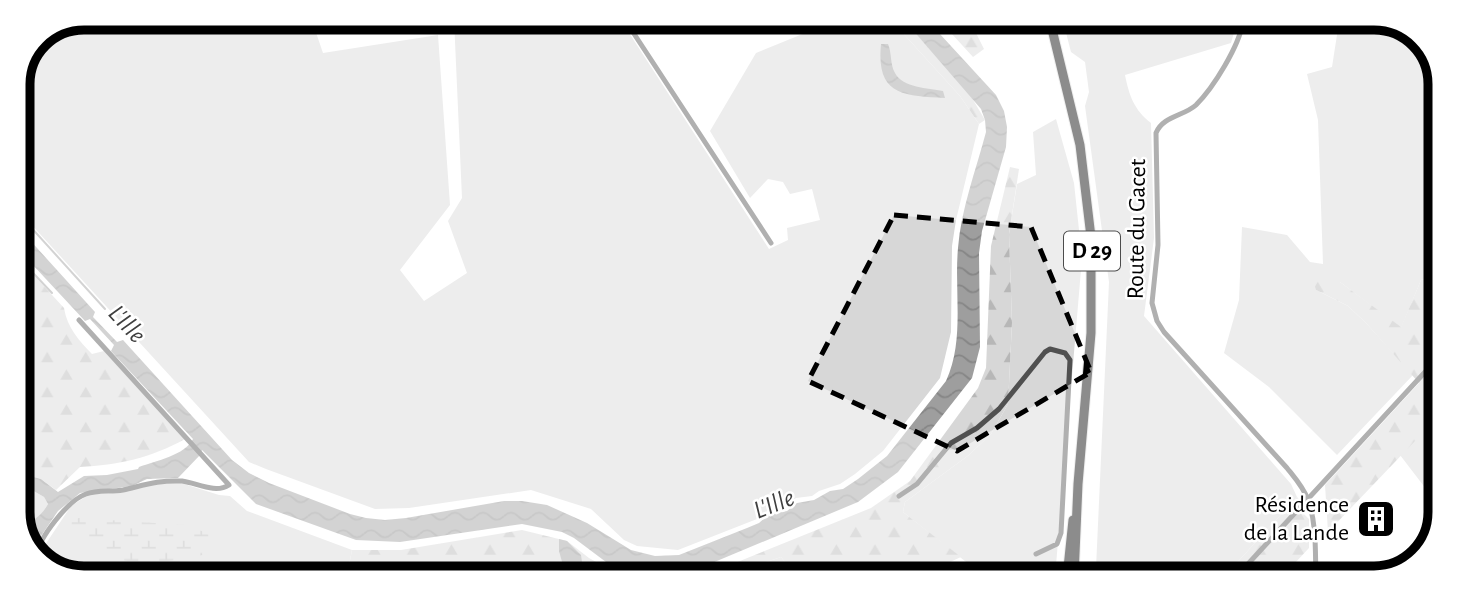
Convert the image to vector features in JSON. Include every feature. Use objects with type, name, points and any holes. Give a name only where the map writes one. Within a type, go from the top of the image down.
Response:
[{"type":"main road","name":"D 29","points":[[1052,30],[1080,145],[1091,237],[1091,333],[1075,566]]},
{"type":"main road","name":"D 29","points":[[1068,566],[1079,484]]},
{"type":"street","points":[[632,30],[771,243]]},
{"type":"street","name":"Route du Gacet","points":[[1241,30],[1231,54],[1197,104],[1163,122],[1156,133],[1158,245],[1153,312],[1164,332],[1287,468],[1308,500],[1313,521],[1315,566]]},
{"type":"street","points":[[40,544],[61,514],[77,499],[87,494],[127,489],[156,481],[189,482],[219,489],[229,485],[79,320]]},
{"type":"street","points":[[900,496],[917,484],[951,443],[977,428],[999,409],[1045,352],[1050,349],[1065,353],[1070,360],[1061,533],[1057,544],[1036,554]]},
{"type":"street","points":[[1246,566],[1428,369]]},
{"type":"highlighted area","points":[[894,215],[1031,227],[1091,372],[957,451],[808,381]]},
{"type":"green space","points":[[83,30],[315,30],[323,53],[438,35],[450,205],[400,270],[424,301],[467,273],[448,221],[462,198],[454,30],[627,30],[769,249],[788,240],[787,228],[820,220],[812,189],[790,194],[783,182],[768,179],[750,198],[710,131],[756,53],[812,30],[900,30],[960,96],[979,124],[952,246],[951,332],[940,378],[883,451],[840,484],[812,496],[796,498],[784,506],[771,508],[757,519],[678,550],[637,546],[624,540],[591,509],[531,490],[409,508],[375,509],[249,462],[30,223],[31,73],[45,45],[63,34]]},
{"type":"green space","points":[[900,30],[913,30],[969,93],[985,120],[979,124],[960,96]]},
{"type":"green space","points":[[948,30],[974,30],[984,49],[973,57]]},
{"type":"green space","points":[[1065,30],[1235,30],[1231,43],[1125,75],[1133,102],[1151,123],[1154,238],[1144,316],[1291,484],[1297,497],[1234,566],[1096,566],[1109,282],[1085,106],[1089,92],[1085,62],[1071,52]]},
{"type":"green space","points":[[1338,30],[1385,31],[1410,43],[1424,63],[1428,80],[1428,278],[1421,280],[1401,328],[1340,282],[1316,290],[1348,306],[1413,375],[1337,455],[1269,387],[1224,353],[1239,300],[1242,227],[1287,235],[1310,262],[1323,264],[1318,120],[1307,74],[1332,67]]},
{"type":"green space","points":[[1056,119],[1074,183],[1082,258],[1056,566],[971,566],[903,512],[905,502],[969,455],[991,434],[1008,404],[1012,323],[1009,234],[1017,184],[1036,175],[1033,132]]},
{"type":"green space","points":[[1010,167],[1019,169],[1009,234],[1012,323],[1008,404],[991,434],[969,455],[905,502],[903,512],[961,557],[941,566],[788,566],[781,557],[754,566],[728,566],[871,508],[910,481],[978,388],[986,368],[991,246]]},
{"type":"green space","points":[[30,271],[64,308],[71,327],[87,349],[92,354],[104,351],[185,439],[134,459],[80,467],[56,490],[41,479],[30,476]]},
{"type":"green space","points":[[1311,273],[1340,282],[1401,327],[1421,280],[1428,278],[1428,427],[1328,532],[1325,485],[1419,383],[1348,306],[1316,290]]},
{"type":"green space","points":[[1428,427],[1428,492],[1400,455]]},
{"type":"green space","points":[[181,483],[230,496],[247,511],[352,550],[349,566],[83,566],[57,559],[43,547],[71,506],[90,494],[120,493],[146,484]]},
{"type":"green space","points":[[30,489],[44,497],[48,504],[37,518],[31,521]]},
{"type":"green space","points":[[1297,497],[1303,503],[1304,514],[1309,519],[1309,548],[1292,566],[1234,566]]},
{"type":"green space","points":[[79,518],[185,525],[207,533],[214,542],[206,554],[197,556],[162,561],[128,561],[105,553],[68,526],[71,520]]},
{"type":"green space","points":[[522,530],[567,541],[603,566],[349,566],[352,550],[401,550]]},
{"type":"green space","points":[[781,557],[788,566],[754,566]]},
{"type":"water","points":[[913,30],[936,30],[996,95],[1004,111],[1007,127],[1006,147],[982,231],[979,253],[980,347],[972,378],[898,472],[858,502],[705,566],[616,566],[562,532],[522,524],[400,542],[356,540],[256,504],[202,450],[178,478],[147,479],[132,486],[80,493],[58,511],[41,536],[35,536],[31,521],[43,512],[48,504],[44,497],[30,489],[30,476],[41,479],[58,492],[84,476],[138,469],[169,457],[184,449],[193,439],[111,351],[114,345],[90,319],[85,321],[30,262],[30,240],[95,312],[93,317],[117,342],[123,340],[232,460],[269,483],[350,514],[385,520],[504,501],[522,501],[547,505],[587,523],[631,550],[655,556],[679,555],[759,523],[768,515],[787,511],[797,503],[843,489],[887,456],[946,381],[952,365],[957,333],[960,233],[986,132],[981,109]]},
{"type":"water","points":[[881,44],[888,44],[893,70],[899,78],[916,86],[943,91],[945,98],[916,96],[895,89],[883,74]]},
{"type":"water","points":[[559,539],[567,541],[581,555],[583,566],[563,566]]},
{"type":"waterway","name":"L'Ille","points":[[30,226],[105,309]]},
{"type":"waterway","points":[[30,270],[52,293]]},
{"type":"place","name":"Résidence de la Lande","points":[[1376,519]]}]
